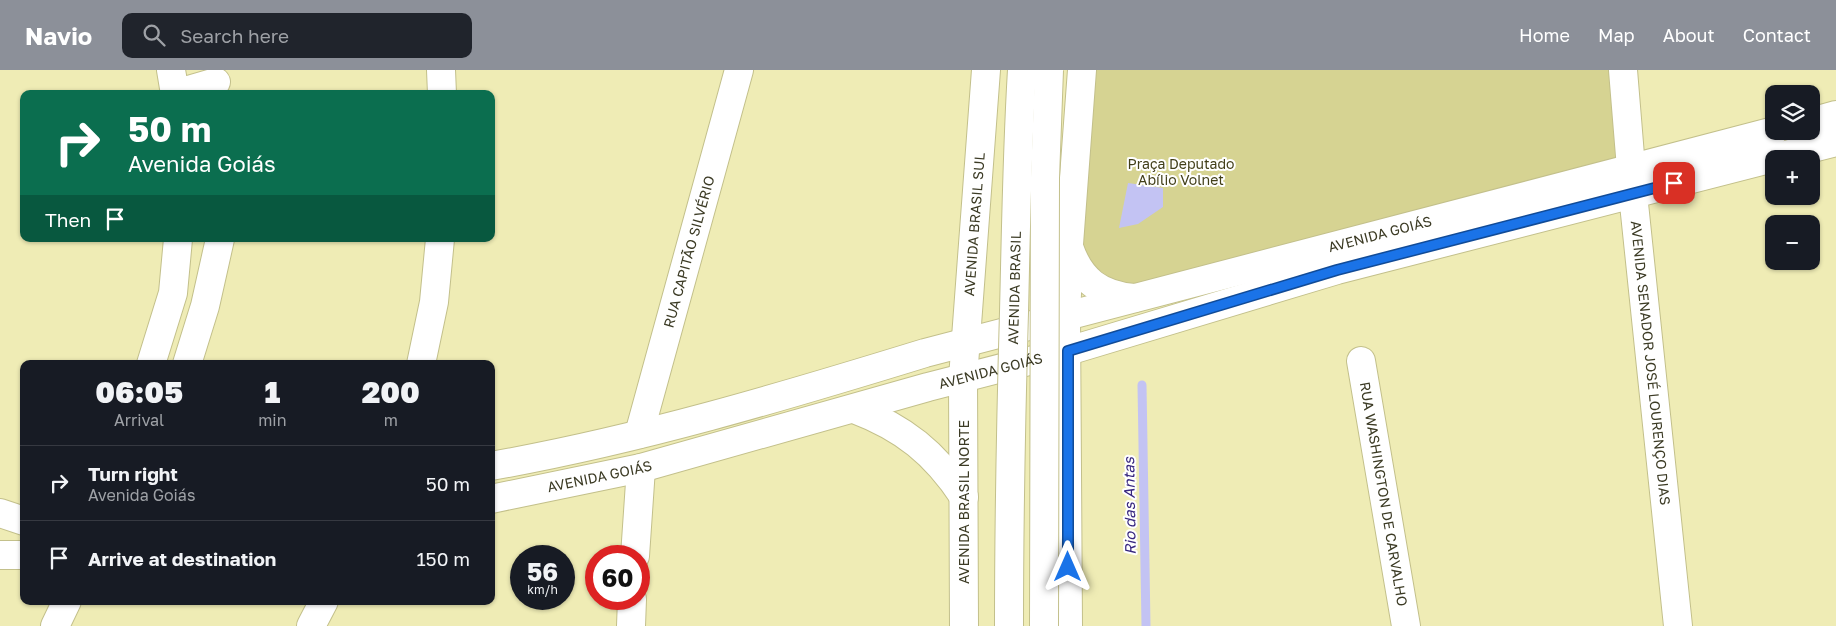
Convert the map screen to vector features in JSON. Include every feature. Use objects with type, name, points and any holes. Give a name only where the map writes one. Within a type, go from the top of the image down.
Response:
[{"type":"main road","points":[[171,70],[174,90]]},
{"type":"main road","points":[[441,70],[442,90]]},
{"type":"main road","name":"RUA CAPITÃO SILVÉRIO","points":[[639,434],[739,70]]},
{"type":"main road","name":"AVENIDA BRASIL SUL","points":[[964,378],[986,70]]},
{"type":"main road","name":"AVENIDA BRASIL","points":[[1009,626],[1009,498],[1013,325],[1022,70]]},
{"type":"main road","points":[[1044,626],[1046,536],[1044,178],[1049,70]]},
{"type":"main road","points":[[1068,626],[1068,351],[1066,318],[1069,244],[1082,70]]},
{"type":"main road","name":"AVENIDA SENADOR JOSÉ LOURENÇO DIAS","points":[[1623,70],[1632,181],[1678,626]]},
{"type":"main road","points":[[189,90],[216,82]]},
{"type":"main road","points":[[1820,119],[1836,115]]},
{"type":"main road","name":"AVENIDA GOIÁS","points":[[495,498],[640,468],[1068,351],[1632,181],[1765,134]]},
{"type":"main road","name":"AVENIDA GOIÁS","points":[[495,465],[639,434],[786,396],[924,353],[1066,318],[1134,298],[1632,181],[1836,142]]},
{"type":"main road","points":[[152,360],[173,293],[178,242]]},
{"type":"main road","points":[[187,360],[205,306],[219,242]]},
{"type":"main road","points":[[422,360],[434,302],[440,242]]},
{"type":"main road","points":[[1069,244],[1073,258],[1089,280],[1102,290],[1117,296],[1134,298]]},
{"type":"main road","name":"RUA WASHINGTON DE CARVALHO","points":[[1361,362],[1406,626]]},
{"type":"main road","name":"AVENIDA BRASIL NORTE","points":[[964,378],[964,626]]},
{"type":"main road","points":[[854,409],[896,428],[918,443],[934,457],[964,496]]},
{"type":"main road","points":[[636,545],[640,468]]},
{"type":"main road","points":[[0,513],[20,520]]},
{"type":"main road","points":[[0,555],[20,555]]},
{"type":"main road","points":[[55,626],[65,605]]},
{"type":"main road","points":[[311,626],[322,605]]},
{"type":"main road","points":[[630,626],[631,610]]},
{"type":"green space","name":"Praça Deputado Abílio Volnet","points":[[1086,70],[1618,70],[1626,164],[1128,290],[1072,251]]},
{"type":"water","points":[[1128,183],[1163,188],[1163,207],[1138,224],[1119,228]]},
{"type":"waterway","name":"Rio das Antas","points":[[1142,385],[1146,626]]},
{"type":"route","points":[[1068,567],[1068,351],[1337,270],[1674,183]]}]
